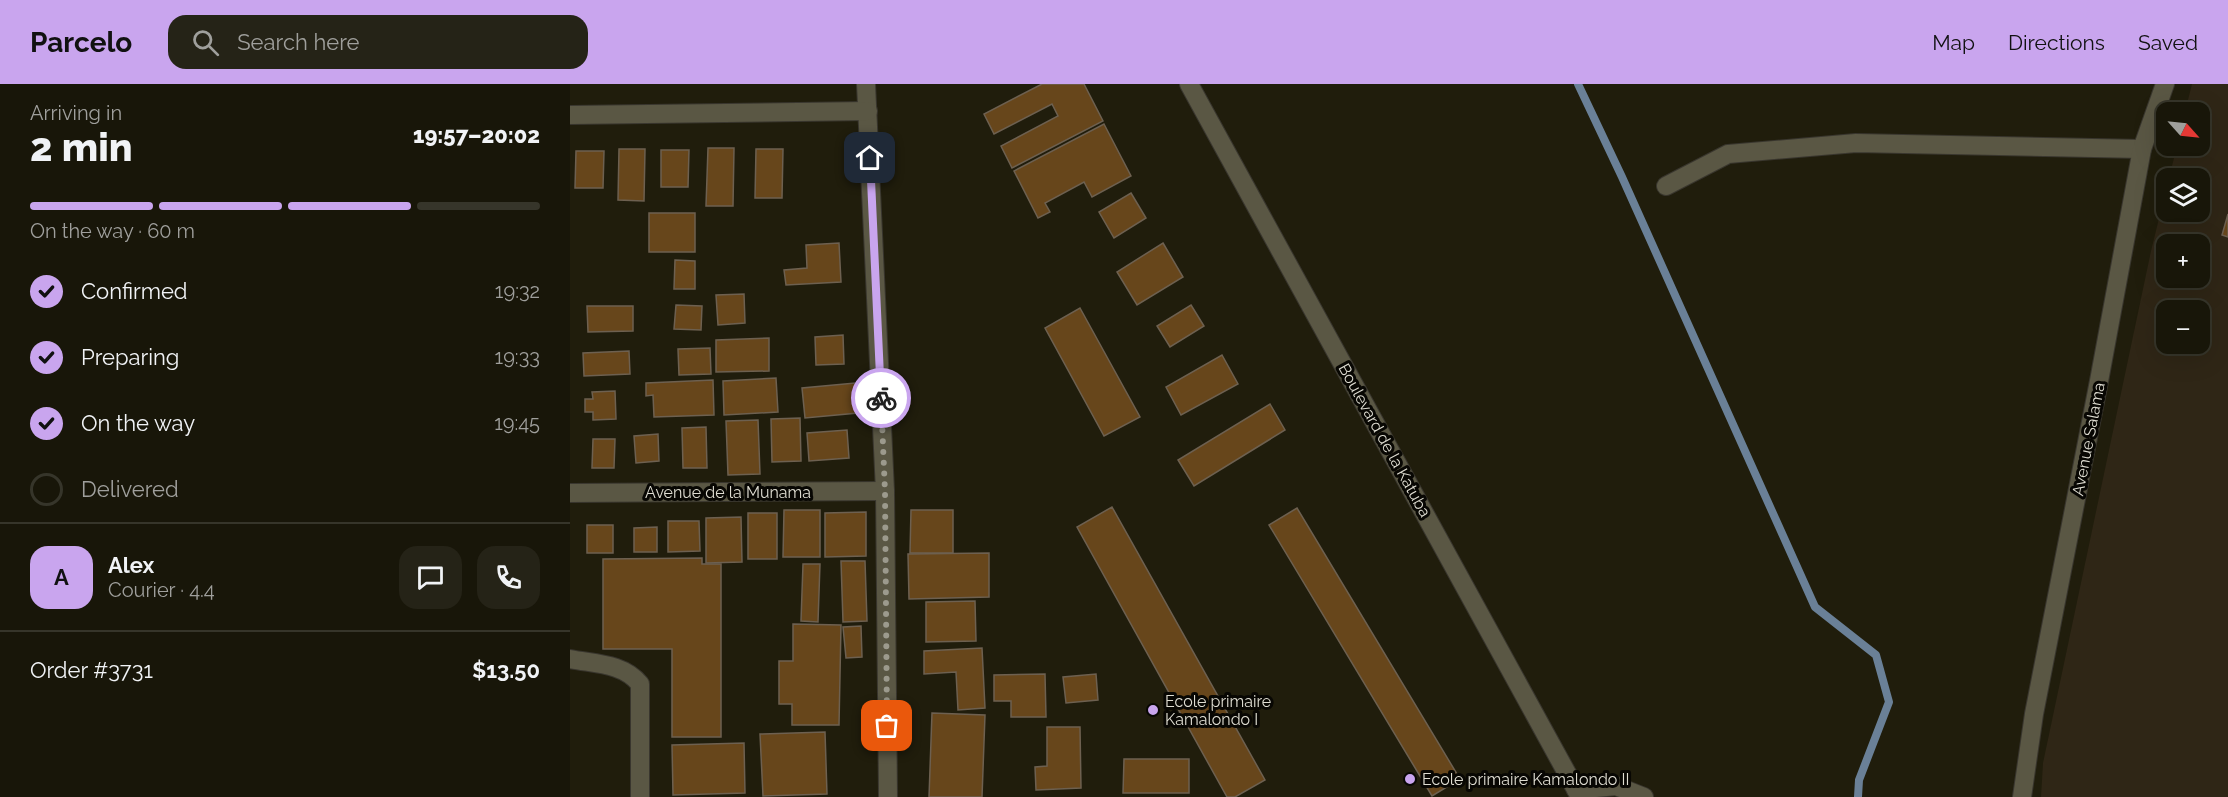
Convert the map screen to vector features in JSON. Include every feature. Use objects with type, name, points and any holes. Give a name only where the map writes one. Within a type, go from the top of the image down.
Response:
[{"type":"street","points":[[866,84],[885,492],[888,797]]},
{"type":"street","name":"Boulevard de la Katuba","points":[[1189,84],[1578,793]]},
{"type":"street","name":"Avenue Salama","points":[[2022,797],[2034,714],[2100,381],[2142,149],[2165,84]]},
{"type":"street","points":[[570,115],[868,111]]},
{"type":"street","points":[[1666,186],[1728,154],[1856,143],[2142,149]]},
{"type":"street","name":"Avenue de la Munama","points":[[570,493],[885,492]]},
{"type":"street","points":[[570,659],[619,668],[632,674],[640,684],[640,797]]},
{"type":"street","points":[[1578,793],[1616,786],[1644,797]]},
{"type":"shaded area","points":[[2192,84],[2228,84],[2228,797],[2041,797],[2043,763],[2158,222],[2210,222],[2210,168],[2172,168],[2174,156],[2210,156],[2210,102],[2188,102]]},
{"type":"building","points":[[1042,84],[1084,84],[1103,121],[1012,168],[1001,146],[1058,116],[1052,104],[994,134],[984,114]]},
{"type":"building","points":[[1104,124],[1131,176],[1092,197],[1084,182],[1045,203],[1050,212],[1038,218],[1014,171]]},
{"type":"building","points":[[708,148],[734,148],[733,206],[706,206]]},
{"type":"building","points":[[619,149],[645,149],[644,201],[618,200]]},
{"type":"building","points":[[756,149],[783,149],[782,198],[755,198]]},
{"type":"building","points":[[661,150],[689,150],[688,187],[661,187]]},
{"type":"building","points":[[576,151],[604,151],[603,188],[575,188]]},
{"type":"building","points":[[1131,193],[1146,218],[1114,238],[1099,212]]},
{"type":"building","points":[[649,213],[695,213],[695,252],[649,252]]},
{"type":"building","points":[[2228,214],[2228,237],[2222,235]]},
{"type":"building","points":[[839,243],[841,282],[786,285],[784,270],[807,268],[806,245]]},
{"type":"building","points":[[1163,243],[1183,277],[1137,305],[1117,272]]},
{"type":"building","points":[[675,260],[695,261],[695,289],[674,289]]},
{"type":"building","points":[[744,294],[745,323],[718,325],[716,295]]},
{"type":"building","points":[[676,305],[702,306],[701,330],[674,329]]},
{"type":"building","points":[[1191,305],[1204,326],[1170,347],[1157,326]]},
{"type":"building","points":[[587,306],[633,306],[633,331],[588,332]]},
{"type":"building","points":[[1080,308],[1140,417],[1104,436],[1045,328]]},
{"type":"building","points":[[843,335],[844,364],[816,365],[815,337]]},
{"type":"building","points":[[769,338],[769,371],[716,372],[716,340]]},
{"type":"building","points":[[710,348],[711,374],[679,375],[678,349]]},
{"type":"building","points":[[629,351],[630,374],[584,376],[583,353]]},
{"type":"building","points":[[1222,355],[1238,384],[1181,415],[1166,387]]},
{"type":"building","points":[[776,378],[778,412],[724,415],[723,381]]},
{"type":"building","points":[[713,380],[714,415],[654,417],[653,395],[646,396],[646,383]]},
{"type":"building","points":[[855,383],[858,413],[805,418],[802,388]]},
{"type":"building","points":[[615,391],[616,419],[593,420],[593,412],[585,412],[585,399],[593,399],[592,392]]},
{"type":"building","points":[[1270,404],[1285,430],[1194,486],[1178,460]]},
{"type":"building","points":[[800,418],[801,461],[772,462],[771,419]]},
{"type":"building","points":[[758,420],[760,474],[728,475],[726,421]]},
{"type":"building","points":[[706,427],[707,468],[683,468],[682,428]]},
{"type":"building","points":[[847,430],[849,458],[809,461],[807,433]]},
{"type":"building","points":[[658,434],[659,461],[636,463],[634,436]]},
{"type":"building","points":[[593,439],[615,439],[614,468],[592,468]]},
{"type":"building","points":[[1112,507],[1265,780],[1235,797],[1227,797],[1077,527]]},
{"type":"building","points":[[1297,508],[1460,779],[1432,796],[1269,525]]},
{"type":"building","points":[[784,510],[820,510],[820,557],[783,557]]},
{"type":"building","points":[[911,510],[953,510],[953,553],[910,553]]},
{"type":"building","points":[[866,512],[866,556],[825,557],[825,513]]},
{"type":"building","points":[[748,513],[777,513],[777,559],[748,559]]},
{"type":"building","points":[[741,517],[742,562],[706,563],[706,518]]},
{"type":"building","points":[[668,521],[699,521],[700,551],[668,552]]},
{"type":"building","points":[[587,525],[613,525],[613,553],[587,553]]},
{"type":"building","points":[[657,527],[657,552],[634,552],[634,528]]},
{"type":"building","points":[[989,553],[989,597],[909,599],[908,554]]},
{"type":"building","points":[[702,558],[702,564],[721,564],[721,737],[672,737],[672,649],[603,649],[603,559]]},
{"type":"building","points":[[841,561],[865,561],[867,621],[843,622]]},
{"type":"building","points":[[803,564],[820,564],[818,622],[801,621]]},
{"type":"building","points":[[975,601],[976,641],[926,642],[926,602]]},
{"type":"building","points":[[793,624],[841,625],[839,725],[792,725],[792,704],[779,704],[779,661],[793,661]]},
{"type":"building","points":[[861,626],[862,657],[846,658],[843,627]]},
{"type":"building","points":[[982,648],[985,708],[958,710],[956,672],[924,674],[924,651]]},
{"type":"building","points":[[1045,674],[1046,717],[1011,717],[1011,701],[994,701],[994,675]]},
{"type":"building","points":[[1096,674],[1098,700],[1066,703],[1063,677]]},
{"type":"building","points":[[932,713],[985,715],[982,797],[929,797]]},
{"type":"building","points":[[1047,727],[1080,727],[1081,788],[1036,790],[1035,767],[1047,766]]},
{"type":"building","points":[[825,732],[827,794],[763,796],[760,734]]},
{"type":"building","points":[[744,743],[745,793],[673,795],[672,745]]},
{"type":"building","points":[[1124,759],[1189,759],[1189,793],[1123,793]]},
{"type":"waterway","points":[[1578,84],[1815,607],[1876,655],[1889,702],[1859,780],[1858,797]]},
{"type":"way so far","points":[[881,398],[885,492],[887,726]]},
{"type":"place","name":"Ecole primaire Kamalondo I","points":[[1153,710]]},
{"type":"place","name":"Ecole primaire Kamalondo II","points":[[1410,779]]},
{"type":"route","points":[[870,158],[881,398]]}]
